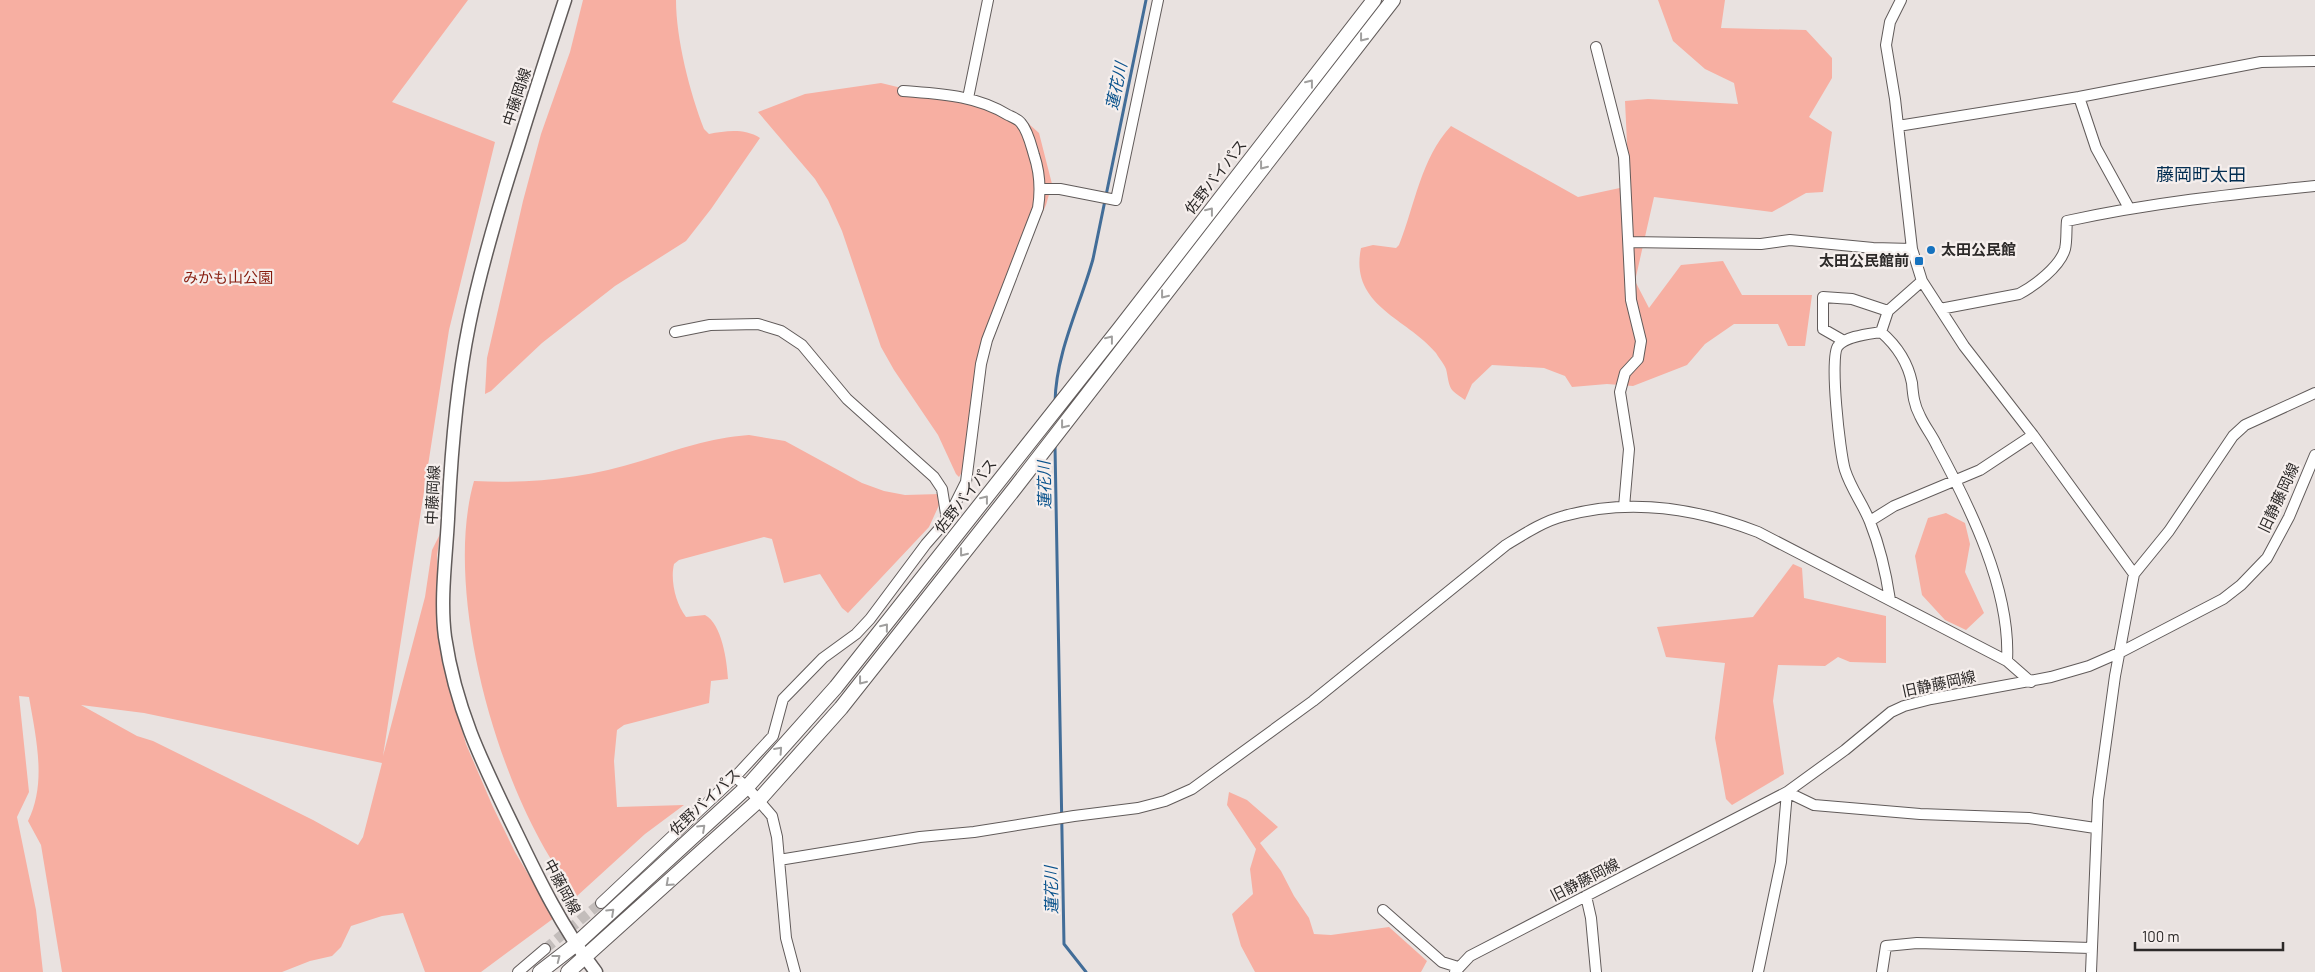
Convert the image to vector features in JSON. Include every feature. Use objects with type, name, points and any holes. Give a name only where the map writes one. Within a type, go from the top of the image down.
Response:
[{"type":"highway","name":"佐野バイパス","points":[[540,972],[575,945],[746,787],[836,686],[890,620],[1374,0]]},
{"type":"highway","name":"佐野バイパス","points":[[568,972],[586,959],[759,800],[841,708],[1009,496],[1393,0]]},
{"type":"main road","name":"中藤岡線","points":[[565,0],[490,234],[468,326],[455,408],[450,470],[444,609],[445,634],[453,683],[467,727],[552,907],[575,945],[596,972]]},
{"type":"street","points":[[968,98],[988,0]]},
{"type":"street","points":[[1041,189],[1060,189],[1116,200],[1158,0]]},
{"type":"street","points":[[1901,0],[1890,22],[1886,45],[1898,126],[1912,249],[1922,281],[1964,346],[2033,434],[2134,574]]},
{"type":"street","points":[[1596,47],[1624,157],[1631,300],[1640,341],[1638,359],[1625,373],[1620,392],[1629,449],[1624,507]]},
{"type":"street","points":[[1898,126],[2079,97],[2261,62],[2315,61]]},
{"type":"street","points":[[602,903],[735,777],[773,736],[784,699],[823,658],[856,634],[870,619],[926,544],[947,520],[966,482],[981,364],[987,340],[1038,208],[1041,189],[1038,168],[1030,142],[1021,122],[988,105],[968,98],[950,94],[903,92]]},
{"type":"street","points":[[2079,97],[2096,148],[2129,208]]},
{"type":"street","points":[[1940,309],[2019,294],[2030,288],[2046,275],[2065,249],[2067,221],[2129,208],[2315,186]]},
{"type":"street","points":[[1629,242],[1761,244],[1790,240],[1873,248],[1912,249]]},
{"type":"street","points":[[1881,332],[1888,311],[1922,281]]},
{"type":"street","points":[[1844,341],[1823,329],[1823,298],[1852,299],[1888,311]]},
{"type":"street","points":[[675,332],[710,325],[758,324],[781,331],[802,345],[847,399],[934,477],[942,489],[947,520]]},
{"type":"street","points":[[1881,332],[1844,341],[1838,346],[1834,362],[1840,446],[1850,484],[1870,521],[1884,567],[1890,600]]},
{"type":"street","points":[[1881,332],[1891,341],[1905,362],[1911,382],[1914,404],[1955,482],[1985,550],[2001,601],[2008,635],[2008,660]]},
{"type":"street","points":[[2091,972],[2096,828],[2112,695],[2134,574],[2168,531],[2233,436],[2245,425],[2315,393]]},
{"type":"street","points":[[1870,521],[1894,506],[1980,470],[2033,434]]},
{"type":"street","name":"旧静藤岡線","points":[[1457,970],[1470,956],[1787,792],[1845,750],[1891,712],[1904,706],[1931,699],[2031,682],[2089,666],[2121,652],[2224,598],[2255,572],[2277,541],[2315,456]]},
{"type":"street","points":[[779,860],[920,837],[974,832],[1069,816],[1138,808],[1165,801],[1192,789],[1314,701],[1506,545],[1562,516],[1600,508],[1660,508],[1726,520],[1782,544],[2008,660],[2031,682]]},
{"type":"street","points":[[735,777],[759,800],[772,816],[779,860],[786,938],[795,972]]},
{"type":"street","points":[[1758,972],[1781,862],[1787,792],[1814,805],[1920,814],[2028,818],[2096,828]]},
{"type":"street","points":[[1586,896],[1591,918],[1596,972]]},
{"type":"street","points":[[1383,910],[1442,962],[1457,970]]},
{"type":"street","points":[[1882,972],[1886,946],[1916,943],[2091,948]]},
{"type":"street","points":[[518,972],[545,949]]},
{"type":"green space","name":"みかも山公園","points":[[0,0],[468,0],[392,102],[495,142],[449,330],[383,756],[425,597],[432,550],[440,534],[437,556],[438,601],[447,677],[466,744],[515,852],[554,918],[481,972],[425,972],[403,913],[382,916],[351,926],[341,947],[332,956],[310,961],[282,972],[62,972],[41,845],[28,821],[34,806],[39,776],[37,744],[29,697],[19,696],[29,792],[17,817],[36,910],[43,972],[0,972]],"holes":[[[81,705],[144,713],[382,763],[363,837],[358,845],[313,820],[153,741],[137,736]]]},
{"type":"green space","points":[[583,0],[676,0],[681,48],[704,129],[709,134],[728,131],[741,132],[760,138],[711,209],[686,241],[615,286],[542,343],[491,391],[485,394],[487,358],[523,201],[541,134],[570,52]]},
{"type":"green space","points":[[1658,0],[1725,0],[1721,28],[1806,30],[1832,58],[1832,78],[1809,117],[1832,132],[1823,192],[1806,193],[1772,212],[1654,197],[1635,281],[1649,308],[1681,265],[1723,261],[1742,295],[1812,295],[1805,346],[1788,346],[1778,324],[1734,324],[1705,344],[1687,365],[1633,386],[1607,384],[1572,387],[1565,376],[1544,368],[1492,365],[1472,384],[1465,400],[1451,389],[1446,369],[1436,353],[1424,341],[1383,309],[1372,297],[1364,284],[1360,268],[1361,248],[1373,245],[1396,248],[1399,245],[1432,152],[1451,126],[1578,197],[1629,186],[1625,101],[1648,99],[1738,104],[1734,83],[1705,69],[1673,41]]},
{"type":"green space","points":[[881,83],[1021,117],[1039,133],[1052,184],[1046,205],[1022,256],[994,330],[988,354],[977,435],[967,463],[959,477],[938,435],[894,370],[881,347],[842,231],[828,200],[815,179],[758,112],[805,94]]},
{"type":"green space","points":[[749,435],[785,441],[862,483],[884,491],[905,495],[940,494],[940,503],[929,527],[848,613],[842,608],[820,574],[784,583],[772,539],[764,537],[679,560],[674,564],[673,585],[679,606],[686,617],[705,615],[716,626],[725,653],[728,679],[711,681],[709,703],[624,725],[617,730],[614,761],[617,807],[684,805],[645,834],[577,896],[550,857],[525,809],[503,755],[485,698],[472,639],[466,582],[466,528],[474,481],[517,482],[579,476],[620,467],[707,441]]},
{"type":"green space","points":[[1946,513],[1965,523],[1970,544],[1965,572],[1984,613],[1966,630],[1945,620],[1922,595],[1915,556],[1928,518]]},
{"type":"green space","points":[[1793,564],[1802,568],[1804,598],[1886,616],[1886,663],[1850,662],[1838,657],[1825,666],[1778,665],[1773,701],[1784,774],[1732,805],[1726,799],[1715,738],[1725,663],[1666,657],[1657,627],[1753,617]]},
{"type":"green space","points":[[1229,792],[1247,800],[1278,827],[1260,843],[1281,871],[1294,896],[1309,918],[1314,934],[1331,935],[1389,927],[1427,961],[1421,972],[1255,972],[1241,946],[1232,914],[1253,894],[1250,869],[1256,849],[1227,805]]},
{"type":"waterway","name":"蓮花川","points":[[1055,402],[1056,383],[1064,347],[1093,259],[1146,0]]},
{"type":"waterway","name":"蓮花川","points":[[1055,446],[1064,944],[1086,972]]},
{"type":"tunnel","points":[[545,949],[601,903]]},
{"type":"place","name":"太田公民館","points":[[1931,250]]},
{"type":"place","name":"太田公民館前","points":[[1919,261]]},
{"type":"district","name":"藤岡町太田","points":[[2201,175]]}]
